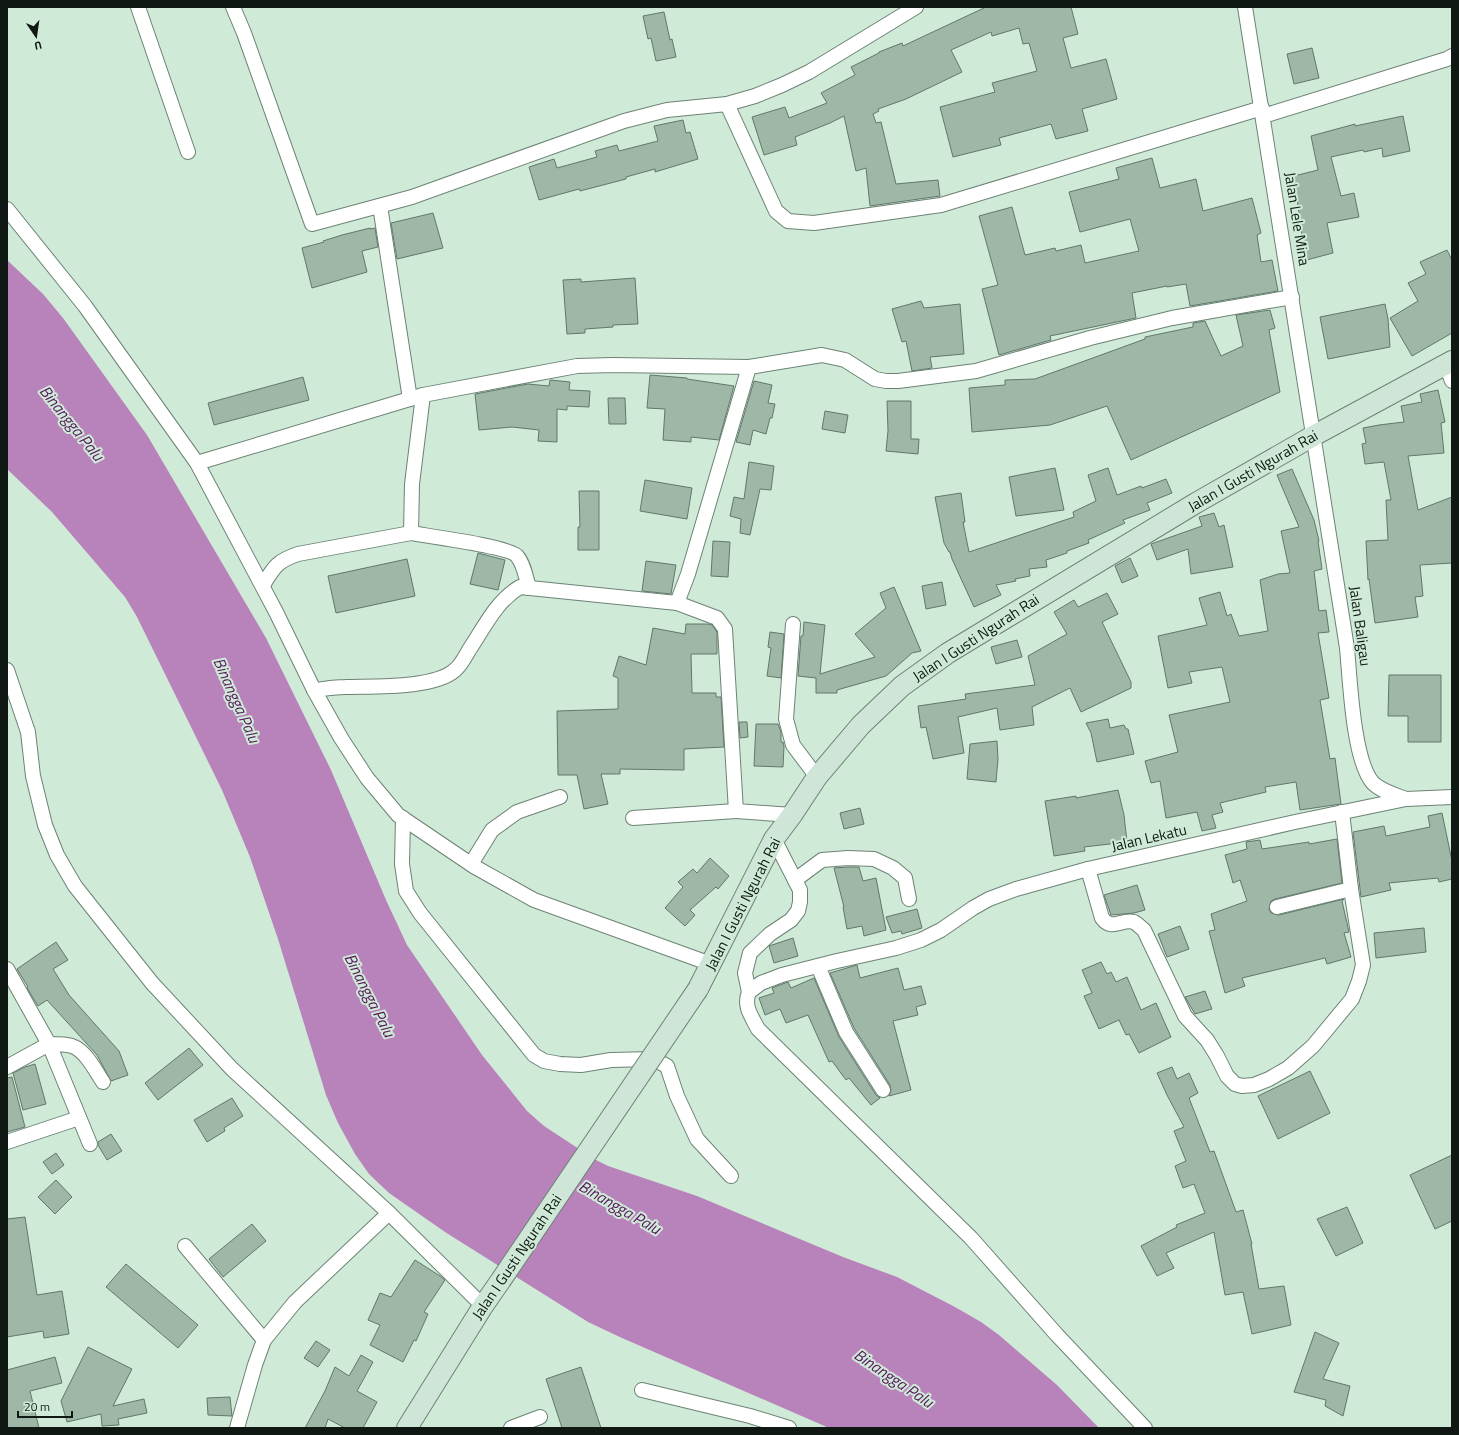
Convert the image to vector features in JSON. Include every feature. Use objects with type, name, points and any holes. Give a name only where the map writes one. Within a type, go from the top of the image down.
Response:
[{"type":"main road","name":"Jalan I Gusti Ngurah Rai","points":[[407,1428],[483,1306],[698,989],[774,839],[817,777],[861,725],[902,686],[948,652],[1196,503],[1313,436],[1450,369]]},
{"type":"street","points":[[138,7],[188,152]]},
{"type":"street","points":[[233,7],[244,33],[312,224],[412,197],[624,121],[667,110],[727,104],[755,96],[809,72],[916,7]]},
{"type":"street","name":"Jalan Lele Mina","points":[[1245,7],[1263,112],[1313,436]]},
{"type":"street","points":[[727,104],[776,211],[788,221],[814,223],[941,205],[1263,112],[1450,61]]},
{"type":"street","points":[[380,206],[416,397],[411,534]]},
{"type":"street","points":[[7,209],[85,306],[197,463],[263,585],[314,690],[355,761],[376,790],[398,815],[471,864],[534,900],[712,964]]},
{"type":"street","points":[[197,463],[416,397],[577,366],[613,365],[749,367],[822,355],[846,360],[875,379],[898,381],[976,371],[1090,338],[1172,318],[1292,297]]},
{"type":"street","points":[[677,603],[688,574],[749,367]]},
{"type":"street","name":"Jalan Baligau","points":[[1313,436],[1347,648],[1356,737],[1360,755],[1366,771],[1373,783],[1384,791],[1406,800]]},
{"type":"street","points":[[263,585],[272,571],[284,559],[298,554],[411,534],[513,552],[518,556],[529,588]]},
{"type":"street","points":[[314,690],[434,681],[448,675],[458,668],[495,609],[508,594],[520,587],[677,603],[717,618],[725,629],[736,811]]},
{"type":"street","points":[[793,624],[786,718],[793,745],[817,777]]},
{"type":"street","points":[[7,670],[28,732],[33,776],[45,824],[57,855],[75,886],[152,983],[232,1069],[389,1213],[483,1306]]},
{"type":"street","points":[[471,864],[492,830],[517,812],[560,797]]},
{"type":"street","name":"Jalan Lekatu","points":[[749,992],[767,980],[921,940],[941,930],[989,899],[1016,889],[1088,869],[1342,812],[1406,800],[1452,799]]},
{"type":"street","points":[[633,818],[736,811],[792,815]]},
{"type":"street","points":[[1088,869],[1102,918],[1108,924],[1128,921],[1133,922],[1144,930],[1185,1016],[1207,1040],[1227,1076],[1235,1084],[1242,1086],[1254,1084],[1269,1079],[1288,1068],[1313,1046],[1352,999],[1359,981],[1363,965],[1351,890],[1342,812]]},
{"type":"street","points":[[403,818],[402,864],[406,891],[420,913],[534,1055],[544,1061],[560,1064],[580,1065],[611,1060],[653,1058],[667,1066],[677,1096],[697,1139],[732,1176]]},
{"type":"street","points":[[774,839],[800,890],[800,902],[798,911],[791,920],[770,934],[750,953],[745,973],[749,992],[746,1004],[758,1029],[971,1238],[1057,1335],[1145,1428]]},
{"type":"street","points":[[795,880],[822,860],[848,858],[874,859],[893,868],[905,878],[909,899]]},
{"type":"street","points":[[1277,907],[1351,890]]},
{"type":"street","points":[[818,966],[846,1032],[883,1090]]},
{"type":"street","points":[[7,969],[50,1044],[90,1144]]},
{"type":"street","points":[[7,1067],[50,1044],[73,1047],[86,1056],[103,1082]]},
{"type":"street","points":[[7,1142],[79,1118]]},
{"type":"street","points":[[237,1428],[255,1365],[264,1340],[295,1302],[389,1213]]},
{"type":"street","points":[[185,1246],[264,1340]]},
{"type":"street","points":[[642,1390],[750,1416],[789,1428]]},
{"type":"street","points":[[511,1428],[540,1416]]},
{"type":"water","name":"Binangga Palu","points":[[7,260],[43,294],[63,318],[147,435],[266,638],[331,770],[386,900],[407,945],[482,1055],[527,1111],[544,1126],[590,1157],[608,1166],[697,1196],[843,1257],[897,1277],[955,1307],[981,1322],[999,1335],[1057,1385],[1099,1428],[829,1428],[588,1322],[445,1232],[389,1193],[369,1174],[355,1154],[338,1123],[326,1095],[278,939],[250,857],[222,790],[137,617],[125,597],[52,512],[7,469]]},
{"type":"building","points":[[986,7],[1071,7],[1078,34],[1063,38],[1071,68],[1106,59],[1117,99],[1082,109],[1088,131],[1056,139],[1051,124],[999,138],[1001,145],[953,157],[940,107],[995,92],[992,83],[1037,71],[1029,43],[1023,44],[1019,28],[992,36],[991,32],[951,50],[962,72],[906,99],[878,109],[879,111],[873,114],[876,123],[881,122],[896,184],[938,180],[940,196],[870,206],[866,168],[856,171],[844,116],[795,137],[797,145],[764,155],[752,117],[785,107],[789,118],[827,103],[821,93],[855,75],[851,67],[879,52],[902,43],[903,46]]},
{"type":"building","points":[[664,12],[670,40],[672,39],[676,57],[656,61],[651,38],[648,39],[643,16]]},
{"type":"building","points":[[1312,48],[1319,78],[1294,84],[1287,54]]},
{"type":"building","points":[[1403,116],[1410,151],[1383,157],[1382,148],[1364,152],[1363,150],[1331,157],[1341,196],[1354,193],[1359,217],[1327,223],[1333,253],[1299,262],[1295,245],[1303,243],[1297,199],[1296,200],[1290,177],[1318,170],[1311,136],[1355,124],[1355,126]]},
{"type":"building","points":[[683,120],[686,133],[690,132],[698,159],[655,172],[655,169],[626,177],[626,179],[580,191],[579,189],[539,200],[529,167],[554,159],[557,168],[597,157],[595,151],[617,145],[619,151],[658,141],[654,126]]},
{"type":"building","points":[[1152,158],[1160,188],[1196,179],[1203,211],[1252,198],[1261,233],[1257,235],[1261,262],[1272,260],[1278,291],[1190,306],[1186,284],[1132,293],[1136,318],[1050,336],[1051,340],[999,355],[982,289],[998,285],[979,216],[1012,207],[1025,255],[1055,248],[1056,251],[1081,245],[1085,263],[1139,251],[1130,219],[1080,232],[1069,192],[1119,179],[1116,168]]},
{"type":"building","points":[[433,213],[443,248],[397,259],[391,223]]},
{"type":"building","points":[[370,228],[375,228],[378,247],[362,251],[367,272],[312,288],[302,248]]},
{"type":"building","points":[[1447,250],[1452,260],[1452,333],[1412,356],[1390,318],[1418,301],[1408,283],[1426,274],[1420,262]]},
{"type":"building","points":[[635,278],[638,324],[613,325],[613,327],[585,329],[585,333],[567,334],[563,280],[581,279],[581,282]]},
{"type":"building","points":[[921,301],[924,308],[960,304],[964,354],[930,357],[932,368],[912,371],[906,341],[902,342],[892,309]]},
{"type":"building","points":[[1385,304],[1388,319],[1390,347],[1328,359],[1320,317]]},
{"type":"building","points":[[1270,310],[1275,328],[1269,330],[1280,392],[1131,460],[1107,406],[1050,425],[972,432],[969,388],[1005,385],[1005,380],[1035,379],[1145,339],[1145,337],[1193,327],[1193,323],[1205,321],[1221,356],[1243,346],[1236,315]]},
{"type":"building","points":[[650,375],[687,378],[734,386],[719,440],[691,437],[691,442],[663,440],[665,409],[647,408]]},
{"type":"building","points":[[303,377],[309,400],[214,425],[208,403]]},
{"type":"building","points":[[550,380],[570,382],[569,390],[590,391],[589,407],[567,406],[567,410],[557,409],[557,442],[538,441],[539,430],[512,427],[479,430],[475,394],[528,384],[549,386]]},
{"type":"building","points":[[754,381],[772,385],[768,403],[775,404],[766,434],[753,430],[750,445],[736,442]]},
{"type":"building","points":[[1438,390],[1445,422],[1441,423],[1444,453],[1408,456],[1418,510],[1452,497],[1452,563],[1420,565],[1423,596],[1415,597],[1418,617],[1375,623],[1369,579],[1368,580],[1366,541],[1388,540],[1386,500],[1391,500],[1384,462],[1365,464],[1362,444],[1366,443],[1363,428],[1404,422],[1401,406],[1422,402],[1420,394]]},
{"type":"building","points":[[608,398],[625,398],[626,424],[609,424]]},
{"type":"building","points":[[887,401],[911,401],[911,439],[919,439],[918,454],[886,451],[888,431]]},
{"type":"building","points":[[825,411],[848,415],[845,433],[822,429]]},
{"type":"building","points":[[749,462],[774,466],[771,490],[760,489],[750,535],[740,533],[741,519],[730,516],[734,497],[744,499]]},
{"type":"building","points":[[1055,468],[1064,510],[1016,516],[1009,477]]},
{"type":"building","points":[[1108,468],[1117,495],[1166,479],[1172,493],[1147,503],[1150,510],[1123,520],[1125,523],[1088,540],[1089,543],[1067,551],[1067,553],[1046,560],[1047,567],[1029,569],[1030,576],[1015,579],[1016,581],[996,585],[1001,595],[974,607],[950,552],[944,543],[935,497],[961,493],[965,522],[963,522],[969,552],[1074,517],[1073,512],[1096,501],[1088,475]]},
{"type":"building","points":[[1292,469],[1314,520],[1319,541],[1322,569],[1314,571],[1319,611],[1326,610],[1329,632],[1318,633],[1329,698],[1320,700],[1330,759],[1335,758],[1341,804],[1300,810],[1296,782],[1265,787],[1266,792],[1220,803],[1223,812],[1212,815],[1216,828],[1202,831],[1197,812],[1166,818],[1160,781],[1151,783],[1145,761],[1178,752],[1169,715],[1230,702],[1222,667],[1189,672],[1192,683],[1168,688],[1158,636],[1207,625],[1199,598],[1220,592],[1227,616],[1231,614],[1239,636],[1268,631],[1260,580],[1278,574],[1290,573],[1281,531],[1299,527],[1277,475]]},
{"type":"building","points":[[645,480],[692,488],[687,519],[640,511]]},
{"type":"building","points":[[579,491],[599,491],[599,550],[578,550],[578,527],[580,527]]},
{"type":"building","points":[[1214,513],[1219,527],[1224,525],[1233,567],[1191,574],[1188,549],[1157,560],[1151,544],[1202,526],[1199,517]]},
{"type":"building","points":[[713,541],[730,542],[728,577],[711,576]]},
{"type":"building","points":[[478,553],[505,560],[498,590],[470,584]]},
{"type":"building","points":[[1130,558],[1138,576],[1122,583],[1115,566]]},
{"type":"building","points":[[407,559],[415,596],[336,613],[328,576]]},
{"type":"building","points":[[646,561],[676,565],[671,594],[642,591]]},
{"type":"building","points":[[942,582],[946,605],[926,609],[922,586]]},
{"type":"building","points":[[894,587],[921,651],[912,653],[886,676],[837,690],[837,693],[816,693],[816,678],[798,676],[801,636],[803,636],[804,622],[825,625],[820,674],[875,657],[855,634],[886,608],[880,593]]},
{"type":"building","points":[[1107,593],[1118,614],[1102,622],[1131,682],[1131,688],[1081,712],[1070,688],[1032,707],[1034,725],[1000,730],[997,708],[958,717],[964,753],[933,759],[926,727],[921,728],[918,706],[966,699],[965,694],[1035,685],[1028,656],[1067,634],[1054,612],[1074,600],[1078,607]]},
{"type":"building","points":[[686,624],[712,625],[717,632],[717,654],[691,654],[692,693],[716,693],[716,697],[721,697],[724,747],[684,749],[684,770],[620,769],[620,774],[601,774],[608,804],[584,809],[577,775],[558,775],[557,711],[618,709],[618,678],[613,676],[619,656],[646,665],[653,628],[685,634]]},
{"type":"building","points":[[770,632],[784,634],[781,678],[767,676],[771,648],[768,647]]},
{"type":"building","points":[[1017,640],[1022,657],[996,664],[991,647]]},
{"type":"building","points":[[1389,675],[1441,675],[1441,742],[1408,742],[1408,716],[1388,716]]},
{"type":"building","points":[[1108,719],[1110,728],[1124,725],[1126,729],[1128,729],[1134,754],[1097,762],[1091,733],[1086,723]]},
{"type":"building","points":[[739,722],[747,722],[748,737],[740,738]]},
{"type":"building","points":[[756,724],[778,724],[781,732],[781,742],[783,742],[784,746],[783,767],[754,766]]},
{"type":"building","points":[[997,741],[998,759],[996,782],[967,779],[970,744]]},
{"type":"building","points":[[1118,790],[1124,815],[1127,842],[1084,847],[1085,851],[1054,856],[1045,801],[1076,796],[1076,798]]},
{"type":"building","points":[[860,808],[864,824],[844,829],[840,813]]},
{"type":"building","points":[[1442,813],[1452,861],[1452,879],[1439,882],[1438,878],[1389,883],[1391,890],[1361,897],[1353,832],[1384,826],[1386,836],[1430,827],[1428,816]]},
{"type":"building","points":[[1337,839],[1342,883],[1275,899],[1271,901],[1269,909],[1271,913],[1279,915],[1344,899],[1342,901],[1349,932],[1344,933],[1351,957],[1327,964],[1325,958],[1242,978],[1245,986],[1225,993],[1209,931],[1215,930],[1211,914],[1247,901],[1240,880],[1233,883],[1225,855],[1247,849],[1246,842],[1260,840],[1262,849],[1309,842],[1309,844]]},
{"type":"building","points":[[710,858],[729,876],[718,889],[716,887],[690,910],[695,915],[685,926],[665,908],[683,887],[678,882],[693,869],[697,873]]},
{"type":"building","points":[[859,867],[863,881],[876,878],[886,930],[864,936],[862,926],[847,929],[844,907],[834,868]]},
{"type":"building","points":[[1137,885],[1145,910],[1134,913],[1111,915],[1104,895]]},
{"type":"building","points":[[917,909],[922,928],[902,934],[901,931],[892,933],[886,917]]},
{"type":"building","points":[[1180,926],[1189,949],[1167,957],[1158,934]]},
{"type":"building","points":[[1424,928],[1426,952],[1376,958],[1374,933]]},
{"type":"building","points":[[793,938],[798,956],[774,963],[769,946]]},
{"type":"building","points":[[56,942],[68,960],[53,969],[69,995],[119,1051],[128,1075],[111,1081],[97,1055],[47,1000],[38,1006],[27,988],[28,987],[17,969]]},
{"type":"building","points":[[1101,962],[1107,974],[1111,972],[1116,982],[1127,977],[1141,1010],[1156,1003],[1171,1037],[1139,1053],[1129,1034],[1126,1035],[1119,1020],[1099,1029],[1084,996],[1092,993],[1082,970]]},
{"type":"building","points":[[857,965],[860,978],[898,968],[904,990],[921,986],[926,1004],[916,1007],[918,1015],[893,1021],[911,1090],[889,1096],[891,1090],[890,1085],[854,1028],[830,973]]},
{"type":"building","points":[[814,978],[839,1037],[876,1095],[880,1098],[871,1105],[849,1078],[846,1080],[832,1061],[829,1062],[808,1015],[786,1023],[780,1009],[765,1015],[759,998],[774,993],[772,988],[788,982],[791,988]]},
{"type":"building","points":[[1205,991],[1212,1009],[1195,1014],[1185,997]]},
{"type":"building","points":[[189,1048],[203,1065],[158,1100],[145,1083]]},
{"type":"building","points":[[35,1064],[46,1104],[23,1110],[13,1073]]},
{"type":"building","points":[[1172,1067],[1177,1079],[1189,1073],[1198,1093],[1189,1098],[1210,1152],[1214,1151],[1236,1212],[1243,1210],[1252,1244],[1259,1289],[1284,1286],[1291,1325],[1252,1334],[1243,1292],[1225,1295],[1214,1232],[1166,1253],[1174,1268],[1157,1276],[1141,1246],[1177,1227],[1176,1225],[1205,1213],[1194,1184],[1183,1188],[1175,1166],[1186,1161],[1174,1131],[1184,1127],[1157,1073]]},
{"type":"building","points":[[1310,1071],[1330,1113],[1278,1139],[1258,1096]]},
{"type":"building","points":[[12,1077],[25,1127],[7,1132],[7,1078]]},
{"type":"building","points":[[232,1098],[243,1116],[224,1128],[225,1131],[207,1142],[194,1120]]},
{"type":"building","points":[[111,1134],[122,1151],[107,1160],[98,1145],[98,1142]]},
{"type":"building","points":[[56,1153],[64,1165],[52,1174],[43,1162]]},
{"type":"building","points":[[1452,1155],[1452,1221],[1435,1229],[1410,1175]]},
{"type":"building","points":[[56,1180],[72,1197],[55,1214],[38,1197]]},
{"type":"building","points":[[1347,1207],[1363,1243],[1336,1256],[1317,1219]]},
{"type":"building","points":[[25,1217],[37,1295],[62,1291],[69,1334],[44,1338],[43,1331],[7,1337],[7,1219]]},
{"type":"building","points":[[252,1224],[266,1241],[223,1277],[209,1259]]},
{"type":"building","points":[[415,1260],[445,1280],[424,1312],[428,1314],[416,1341],[414,1340],[403,1362],[370,1345],[380,1325],[368,1320],[380,1293],[391,1297]]},
{"type":"building","points":[[126,1264],[198,1325],[178,1348],[106,1287]]},
{"type":"building","points":[[1315,1332],[1339,1343],[1323,1379],[1350,1386],[1343,1416],[1325,1406],[1326,1400],[1294,1392]]},
{"type":"building","points":[[316,1341],[330,1350],[318,1367],[304,1358]]},
{"type":"building","points":[[88,1347],[132,1369],[113,1406],[144,1399],[147,1413],[118,1419],[119,1425],[102,1426],[101,1414],[67,1422],[61,1401]]},
{"type":"building","points":[[361,1355],[373,1362],[357,1391],[377,1402],[363,1428],[345,1428],[328,1419],[325,1428],[305,1428],[325,1391],[335,1367],[349,1376]]},
{"type":"building","points":[[55,1357],[62,1383],[30,1391],[39,1428],[7,1428],[7,1370]]},
{"type":"building","points":[[581,1367],[601,1428],[562,1428],[546,1379]]},
{"type":"building","points":[[230,1397],[232,1416],[208,1415],[207,1398]]}]
